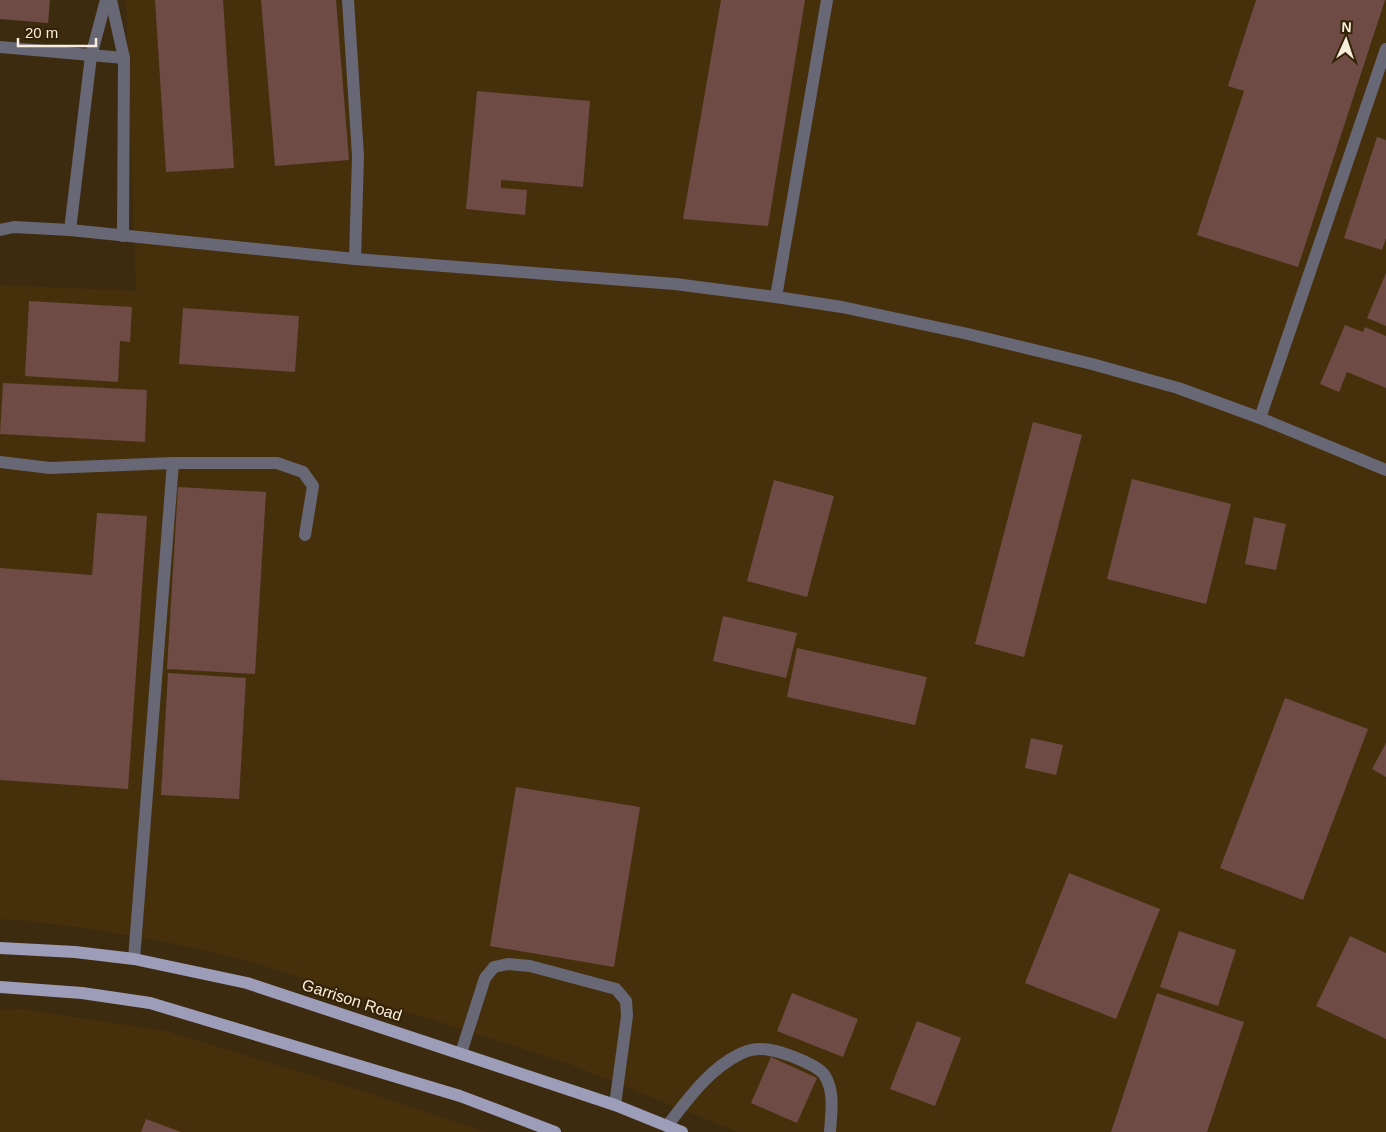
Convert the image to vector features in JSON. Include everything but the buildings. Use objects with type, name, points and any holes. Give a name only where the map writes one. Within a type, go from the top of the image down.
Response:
[{"type":"main road","name":"Garrison Road","points":[[0,948],[75,952],[134,959],[247,983],[461,1052],[615,1105],[682,1132]]},
{"type":"main road","points":[[0,987],[82,993],[150,1003],[460,1096],[555,1132]]},
{"type":"street","points":[[70,230],[91,56],[106,0]]},
{"type":"street","points":[[111,0],[124,58],[123,236]]},
{"type":"street","points":[[348,0],[358,156],[355,259]]},
{"type":"street","points":[[776,297],[827,0]]},
{"type":"street","points":[[0,46],[124,58]]},
{"type":"street","points":[[1260,418],[1386,49]]},
{"type":"street","points":[[0,230],[14,227],[70,230],[355,259],[675,284],[851,309],[968,334],[1083,362],[1178,388],[1260,418],[1386,470]]},
{"type":"street","points":[[0,462],[50,468],[174,463],[277,463],[303,472],[313,486],[305,535]]},
{"type":"street","points":[[134,959],[174,463]]},
{"type":"street","points":[[461,1052],[485,978],[494,967],[508,964],[530,966],[616,989],[626,1001],[626,1016],[615,1105]]},
{"type":"street","points":[[667,1126],[706,1079],[724,1064],[741,1054],[755,1049],[771,1050],[811,1064],[824,1074],[830,1088],[832,1104],[830,1132]]},
{"type":"shaded area","points":[[126,0],[1386,0],[1386,1132],[738,1132],[564,1062],[252,962],[171,943],[98,930],[0,919],[0,285],[136,291]]},
{"type":"shaded area","points":[[22,1009],[166,1031],[369,1093],[486,1132],[0,1132],[0,1010]]}]
